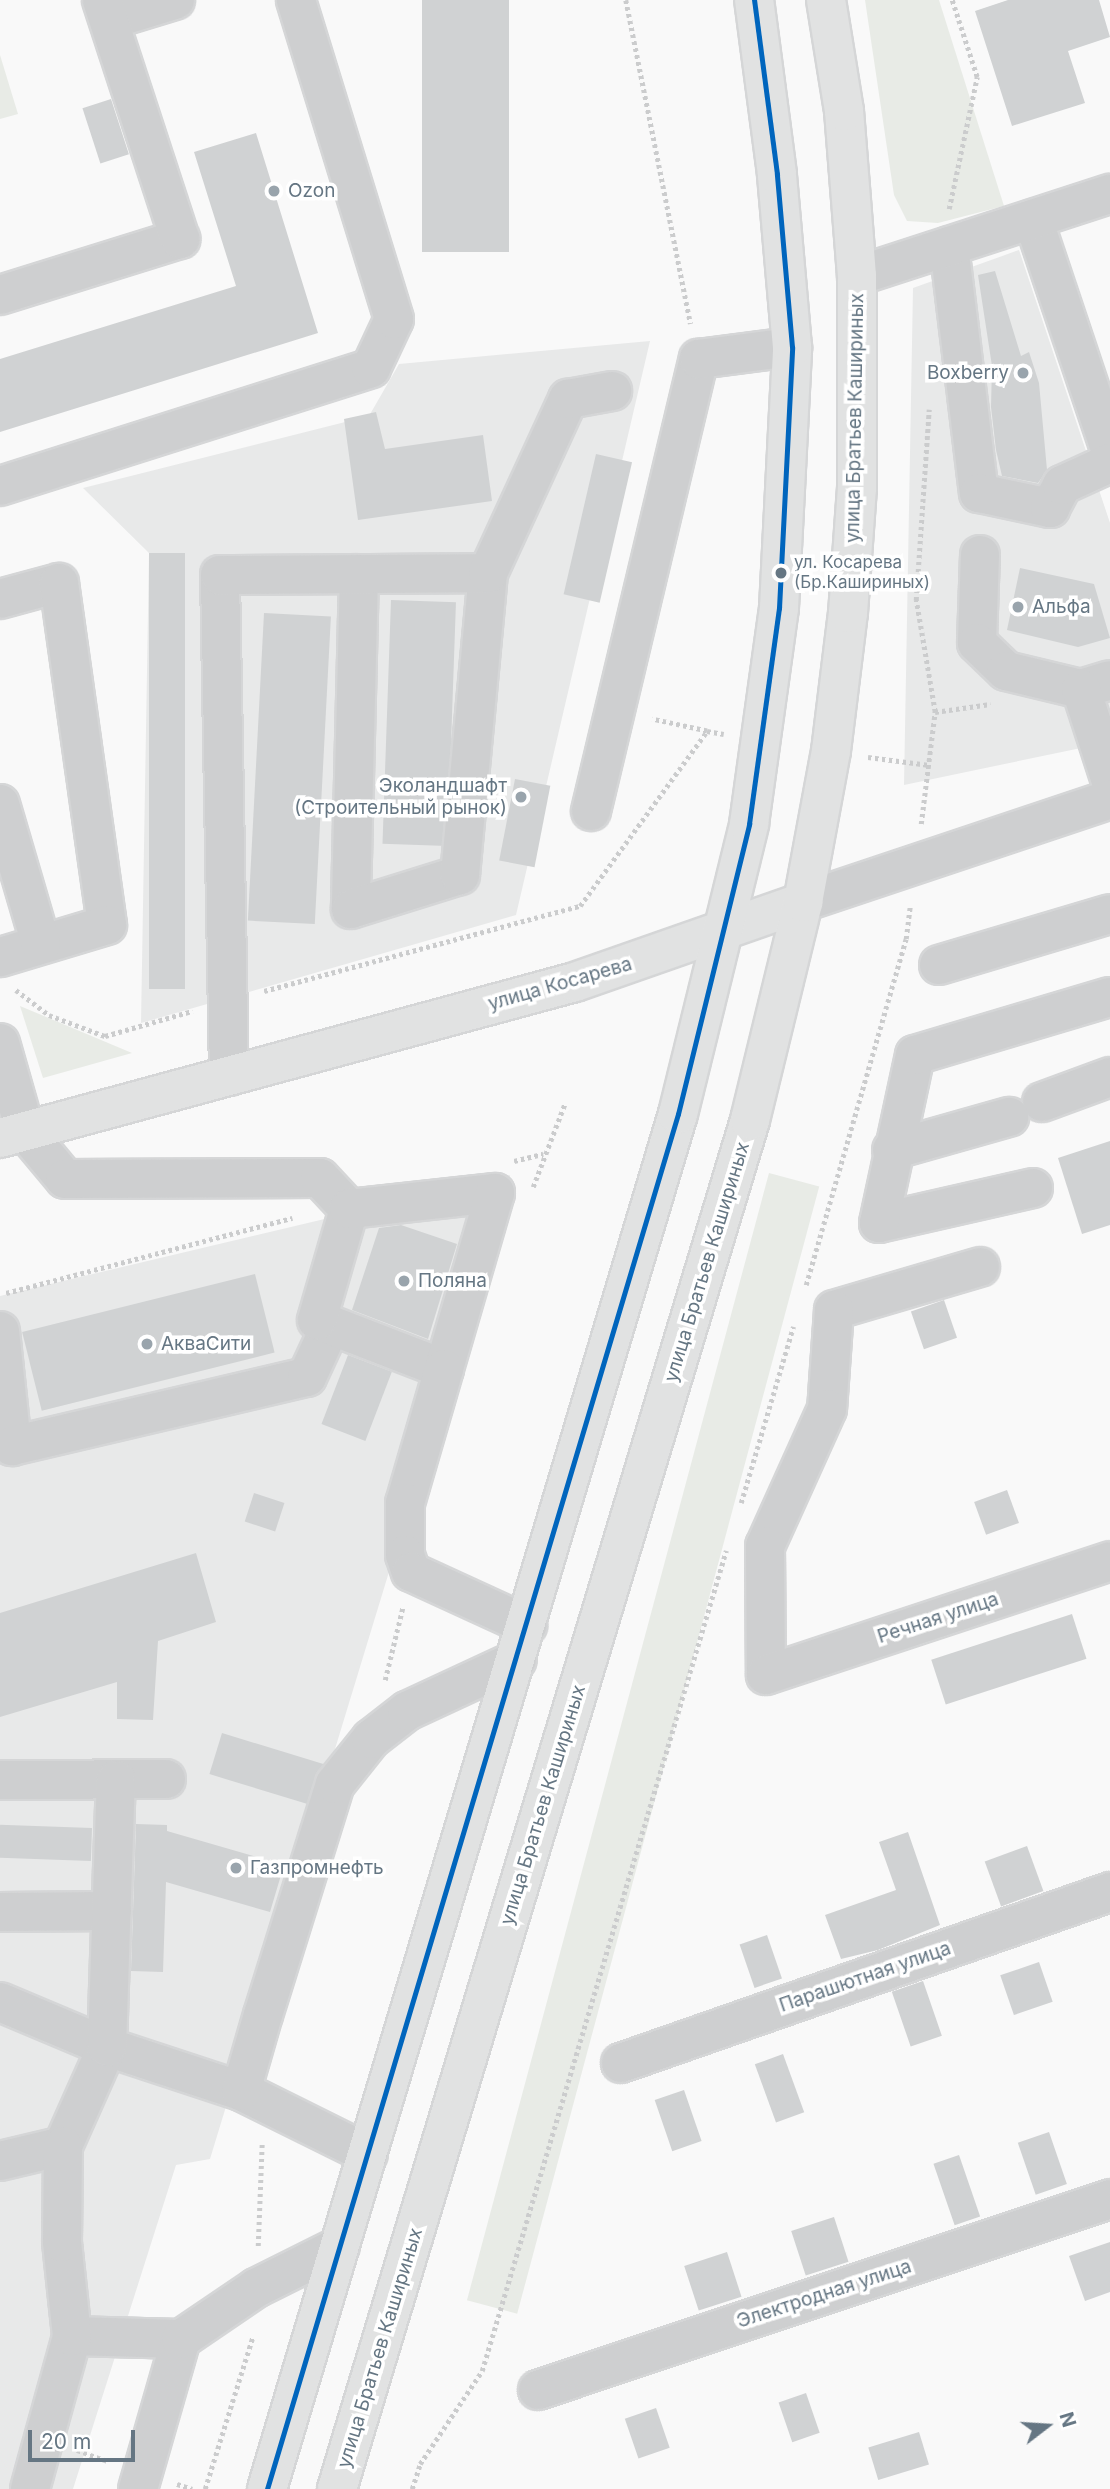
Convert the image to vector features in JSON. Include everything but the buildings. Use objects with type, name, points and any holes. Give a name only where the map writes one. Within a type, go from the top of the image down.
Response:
[{"type":"main road","points":[[267,2489],[678,1114],[725,931],[749,824],[772,679],[788,496],[792,347],[777,174],[754,0]]},
{"type":"main road","name":"улица Братьев Кашириных","points":[[337,2489],[750,1120],[803,902],[831,751],[848,613],[857,488],[857,276],[844,111],[826,0]]},
{"type":"main road","name":"улица Косарева","points":[[13,1135],[575,982],[803,902]]},
{"type":"street","points":[[0,295],[180,240],[106,10],[175,0]]},
{"type":"street","points":[[0,486],[371,368],[394,319],[296,0]]},
{"type":"street","points":[[857,276],[1110,194]]},
{"type":"street","points":[[1033,219],[1110,449]]},
{"type":"street","points":[[945,248],[979,493],[1050,508],[1062,485],[1110,463]]},
{"type":"street","points":[[591,811],[612,710],[699,359],[792,347]]},
{"type":"street","points":[[359,574],[351,909],[460,875],[488,573],[568,399],[612,391]]},
{"type":"street","points":[[980,555],[977,643],[1006,671],[1096,685],[1110,778]]},
{"type":"street","points":[[229,1076],[220,575],[488,573]]},
{"type":"street","points":[[0,599],[59,583],[107,925],[41,944],[5,971]]},
{"type":"street","name":"улица Косарева","points":[[803,902],[1110,799]]},
{"type":"street","points":[[0,804],[41,944]]},
{"type":"street","points":[[939,965],[1110,914]]},
{"type":"street","points":[[1033,1188],[879,1223],[892,1150],[915,1055],[1110,997]]},
{"type":"street","points":[[0,1043],[13,1135],[65,1180],[320,1178],[346,1207]]},
{"type":"street","points":[[892,1150],[1026,1109],[1110,1077]]},
{"type":"street","points":[[241,2091],[335,1784],[371,1739],[407,1711],[522,1643],[411,1572],[405,1555],[405,1503],[495,1193],[346,1207]]},
{"type":"street","points":[[346,1207],[317,1320],[444,1369]]},
{"type":"street","name":"Речная улица","points":[[980,1267],[834,1310],[827,1409],[765,1546],[766,1675],[1110,1561]]},
{"type":"street","points":[[0,1331],[12,1446],[307,1377],[331,1325]]},
{"type":"street","points":[[0,1780],[166,1779]]},
{"type":"street","points":[[30,2489],[72,2336],[62,2242],[63,2146],[107,2047],[116,1780]]},
{"type":"street","name":"Парашютная улица","points":[[621,2063],[1110,1892]]},
{"type":"street","points":[[0,1912],[112,1911]]},
{"type":"street","points":[[1,2004],[107,2047],[241,2091],[368,2154]]},
{"type":"street","points":[[0,2161],[63,2146]]},
{"type":"street","name":"Электродная улица","points":[[538,2390],[1110,2199]]},
{"type":"street","points":[[72,2336],[181,2339],[256,2288],[340,2246]]},
{"type":"street","points":[[140,2481],[181,2339]]},
{"type":"path","points":[[626,0],[699,359]]},
{"type":"path","points":[[945,248],[976,77],[952,0]]},
{"type":"path","points":[[804,1292],[906,939],[935,712],[916,600],[930,398]]},
{"type":"path","points":[[5,971],[49,1015],[106,1036],[580,906],[707,732],[612,710]]},
{"type":"path","points":[[503,1164],[544,1154]]},
{"type":"path","points":[[0,1295],[346,1207]]},
{"type":"path","points":[[740,1505],[796,1318]]},
{"type":"path","points":[[412,2489],[420,2464],[482,2371],[728,1545]]},
{"type":"path","points":[[258,2258],[262,2142]]},
{"type":"path","points":[[205,2489],[253,2330]]},
{"type":"path","points":[[44,2439],[140,2481],[192,2489]]},
{"type":"shaded area","points":[[865,0],[939,0],[1004,206],[938,223],[907,221],[894,195]]},
{"type":"shaded area","points":[[0,55],[18,114],[0,119]]},
{"type":"shaded area","points":[[1019,250],[1110,523],[1110,742],[904,785],[913,288]]},
{"type":"shaded area","points":[[650,341],[516,915],[141,1023],[149,553],[83,488],[369,416],[399,364]]},
{"type":"shaded area","points":[[20,1006],[132,1053],[43,1078]]},
{"type":"shaded area","points":[[769,1173],[819,1186],[517,2314],[467,2300]]},
{"type":"shaded area","points":[[510,1175],[210,2159],[176,2165],[73,2489],[0,2489],[0,1296]]},
{"type":"transit line","points":[[267,2489],[678,1114],[749,824],[779,608],[792,347],[777,174],[754,0]]},
{"type":"place","name":"Ozon","points":[[274,191]]},
{"type":"place","name":"Boxberry","points":[[1023,373]]},
{"type":"place","name":"ул. Косарева (Бр.Кашириных)","points":[[781,573]]},
{"type":"place","name":"Альфа","points":[[1018,607]]},
{"type":"place","name":"Эколандшафт (Строительный рынок)","points":[[521,797]]},
{"type":"place","name":"Поляна","points":[[404,1281]]},
{"type":"place","name":"АкваСити","points":[[147,1344]]},
{"type":"place","name":"Газпромнефть","points":[[236,1868]]}]
